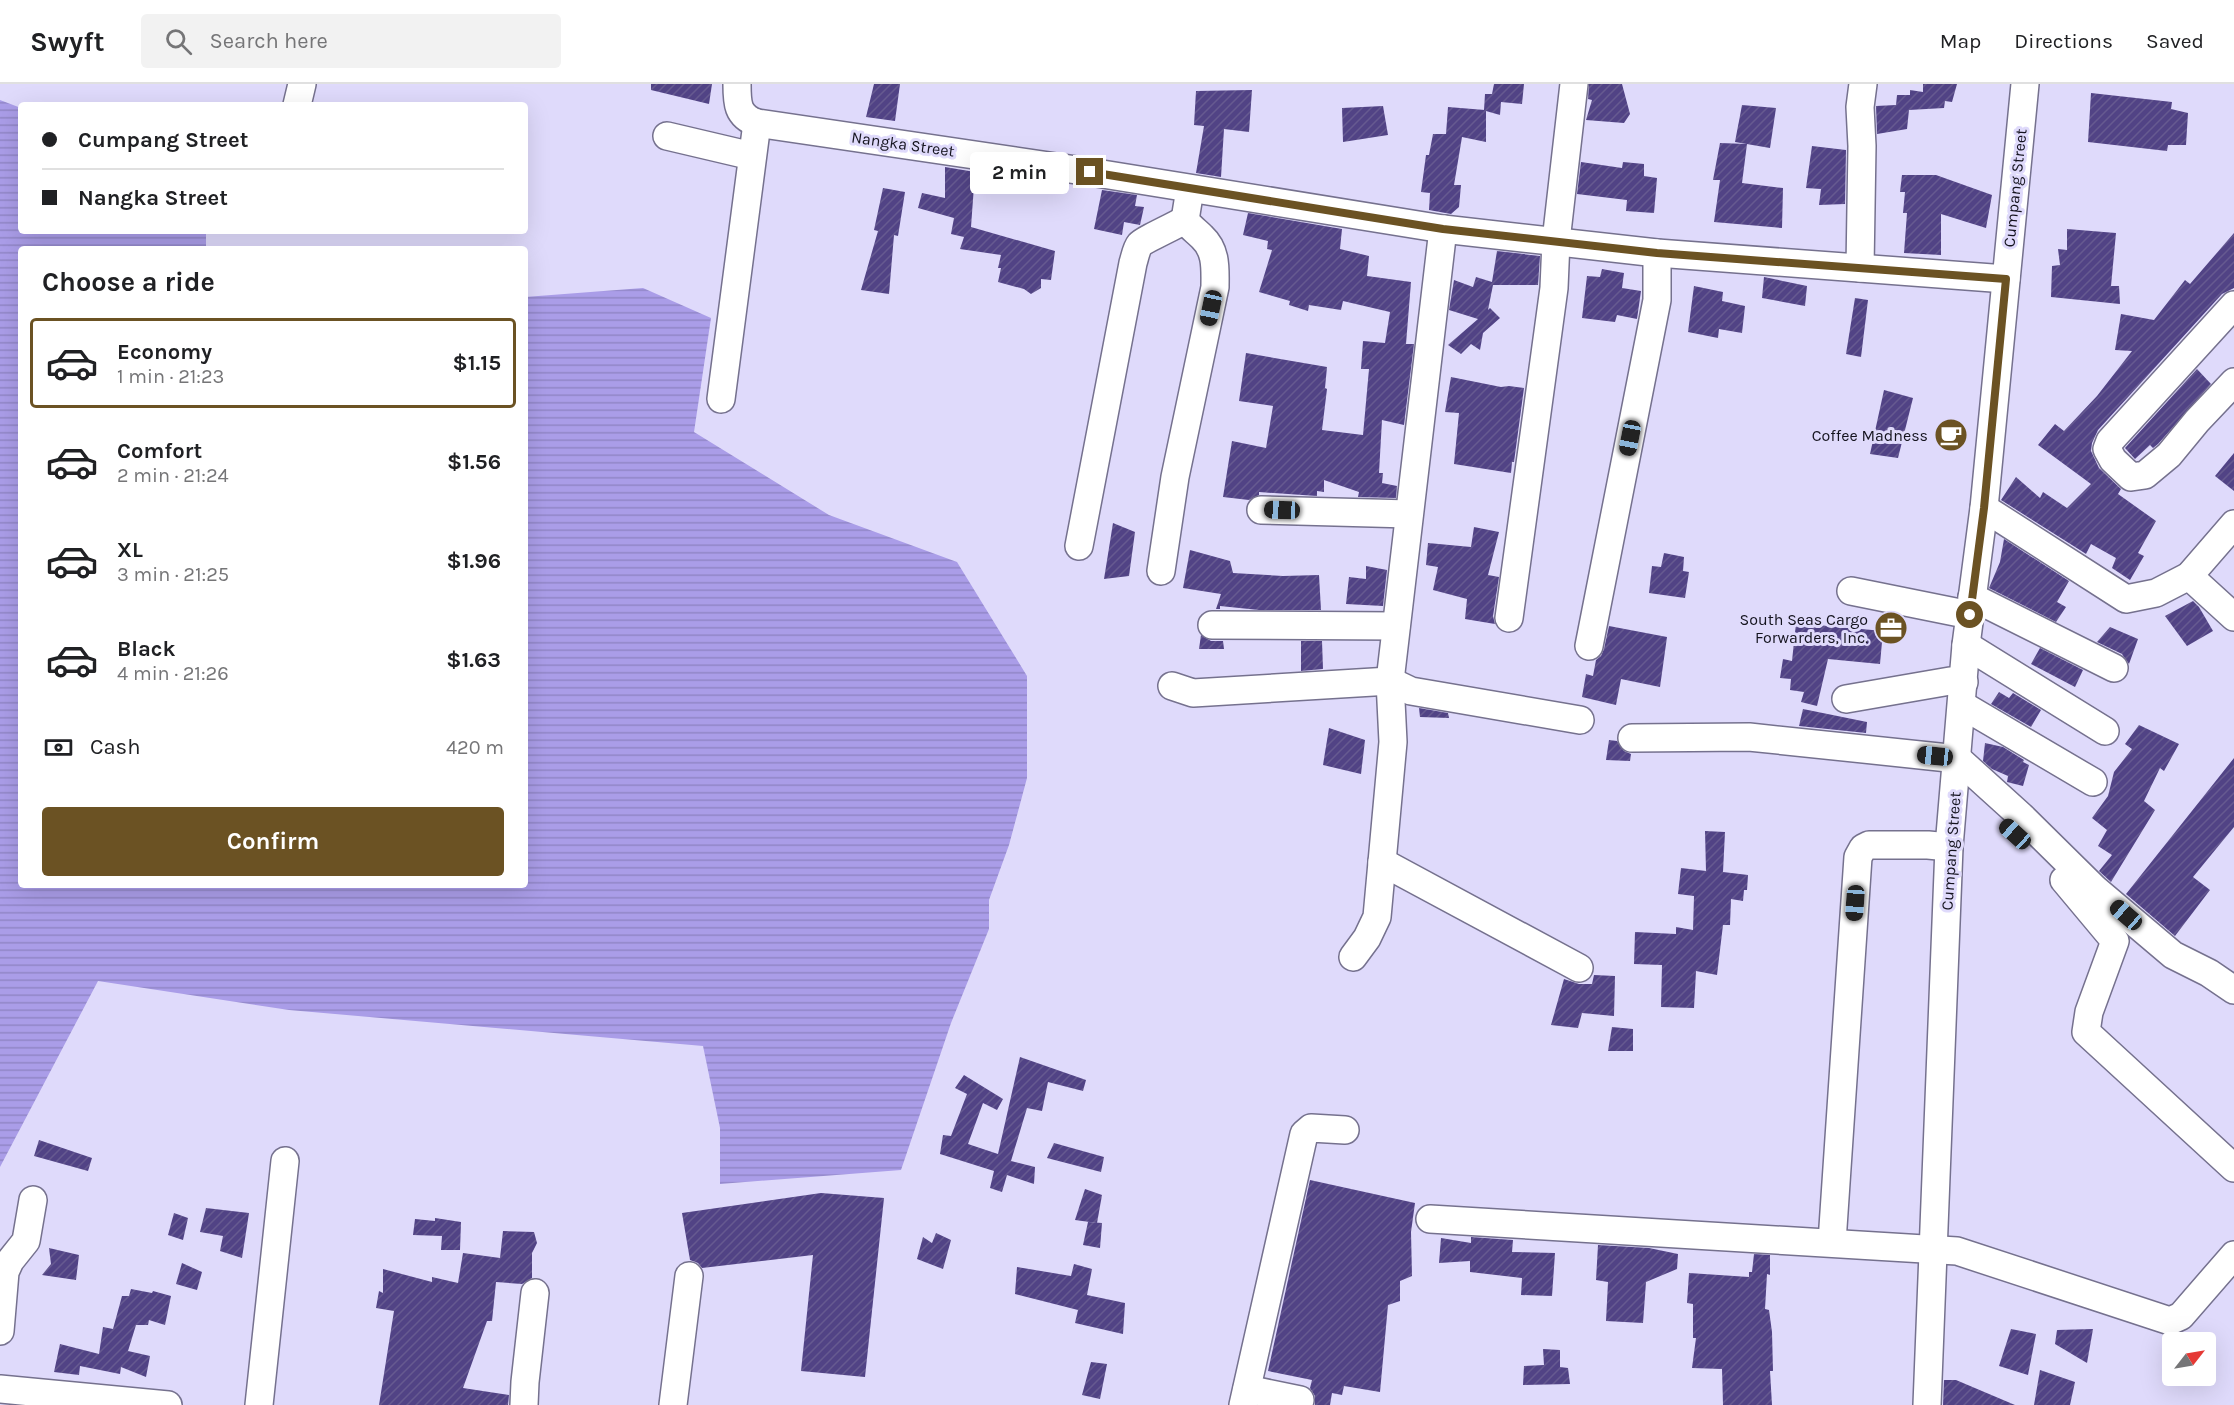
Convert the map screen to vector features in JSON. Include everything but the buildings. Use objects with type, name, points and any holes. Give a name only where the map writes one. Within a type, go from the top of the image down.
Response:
[{"type":"street","points":[[298,102],[302,84]]},
{"type":"street","points":[[1509,618],[1554,288],[1556,242],[1574,84]]},
{"type":"street","points":[[1860,268],[1862,146],[1860,107],[1863,84]]},
{"type":"street","name":"Cumpang Street","points":[[1927,1405],[1949,847],[1966,645],[1984,508],[2025,84]]},
{"type":"street","points":[[721,399],[757,123],[745,117],[737,94]]},
{"type":"street","name":"Nangka Street","points":[[757,123],[1443,229],[1657,253],[2006,279]]},
{"type":"street","points":[[667,136],[752,156]]},
{"type":"street","points":[[1185,220],[1190,189]]},
{"type":"street","points":[[1080,546],[1133,263],[1138,247],[1146,239],[1185,220]]},
{"type":"street","points":[[1161,571],[1175,477],[1215,287],[1212,250],[1204,238],[1185,220]]},
{"type":"street","points":[[1353,957],[1367,938],[1377,917],[1393,742],[1390,681],[1443,229]]},
{"type":"street","points":[[1589,646],[1657,300],[1657,253]]},
{"type":"street","points":[[2234,305],[2110,441],[2107,449],[2113,460],[2131,477],[2145,475],[2169,455],[2234,382]]},
{"type":"street","points":[[1984,508],[2126,599],[2156,593],[2189,576],[2234,524]]},
{"type":"street","points":[[1261,510],[1409,514]]},
{"type":"street","points":[[2189,576],[2234,617]]},
{"type":"street","points":[[1851,591],[1971,606],[2114,668]]},
{"type":"street","points":[[1212,625],[1396,626]]},
{"type":"street","points":[[1966,645],[2105,731]]},
{"type":"street","points":[[1172,686],[1193,693],[1390,681],[1411,691],[1580,720]]},
{"type":"street","points":[[1846,699],[1950,681],[1963,693],[2093,782]]},
{"type":"street","points":[[1632,738],[1749,737],[1957,768],[2021,816],[2095,889],[2173,955],[2209,973],[2234,990]]},
{"type":"street","points":[[1957,768],[2061,877],[2115,940],[2089,1012],[2086,1032],[2234,1168]]},
{"type":"street","points":[[1832,1242],[1858,857],[1863,848],[1869,845],[1949,847]]},
{"type":"street","points":[[1382,862],[1578,968]]},
{"type":"street","points":[[1300,1400],[1245,1397],[1304,1134],[1311,1128],[1345,1130]]},
{"type":"street","points":[[259,1405],[285,1161]]},
{"type":"street","points":[[0,1331],[5,1272],[10,1261],[26,1241],[33,1200]]},
{"type":"street","points":[[1430,1219],[1957,1251],[2170,1321],[2181,1316],[2234,1255]]},
{"type":"street","points":[[673,1405],[689,1276]]},
{"type":"street","points":[[524,1405],[535,1293]]},
{"type":"street","points":[[0,1389],[168,1405]]},
{"type":"shaded area","points":[[0,100],[18,107],[18,234],[206,234],[206,246],[18,246],[18,888],[528,888],[528,297],[643,288],[711,318],[694,432],[829,515],[957,562],[1027,676],[1027,778],[1009,845],[989,900],[989,929],[951,1023],[901,1170],[720,1184],[720,1128],[703,1046],[289,1010],[98,981],[0,1167]]},
{"type":"place","name":"Coffee Madness","points":[[1951,435]]},
{"type":"place","name":"South Seas Cargo Forwarders, Inc.","points":[[1891,628]]},
{"type":"route","points":[[1090,172],[1443,229],[1657,253],[2006,279],[1984,508],[1970,615]]}]
